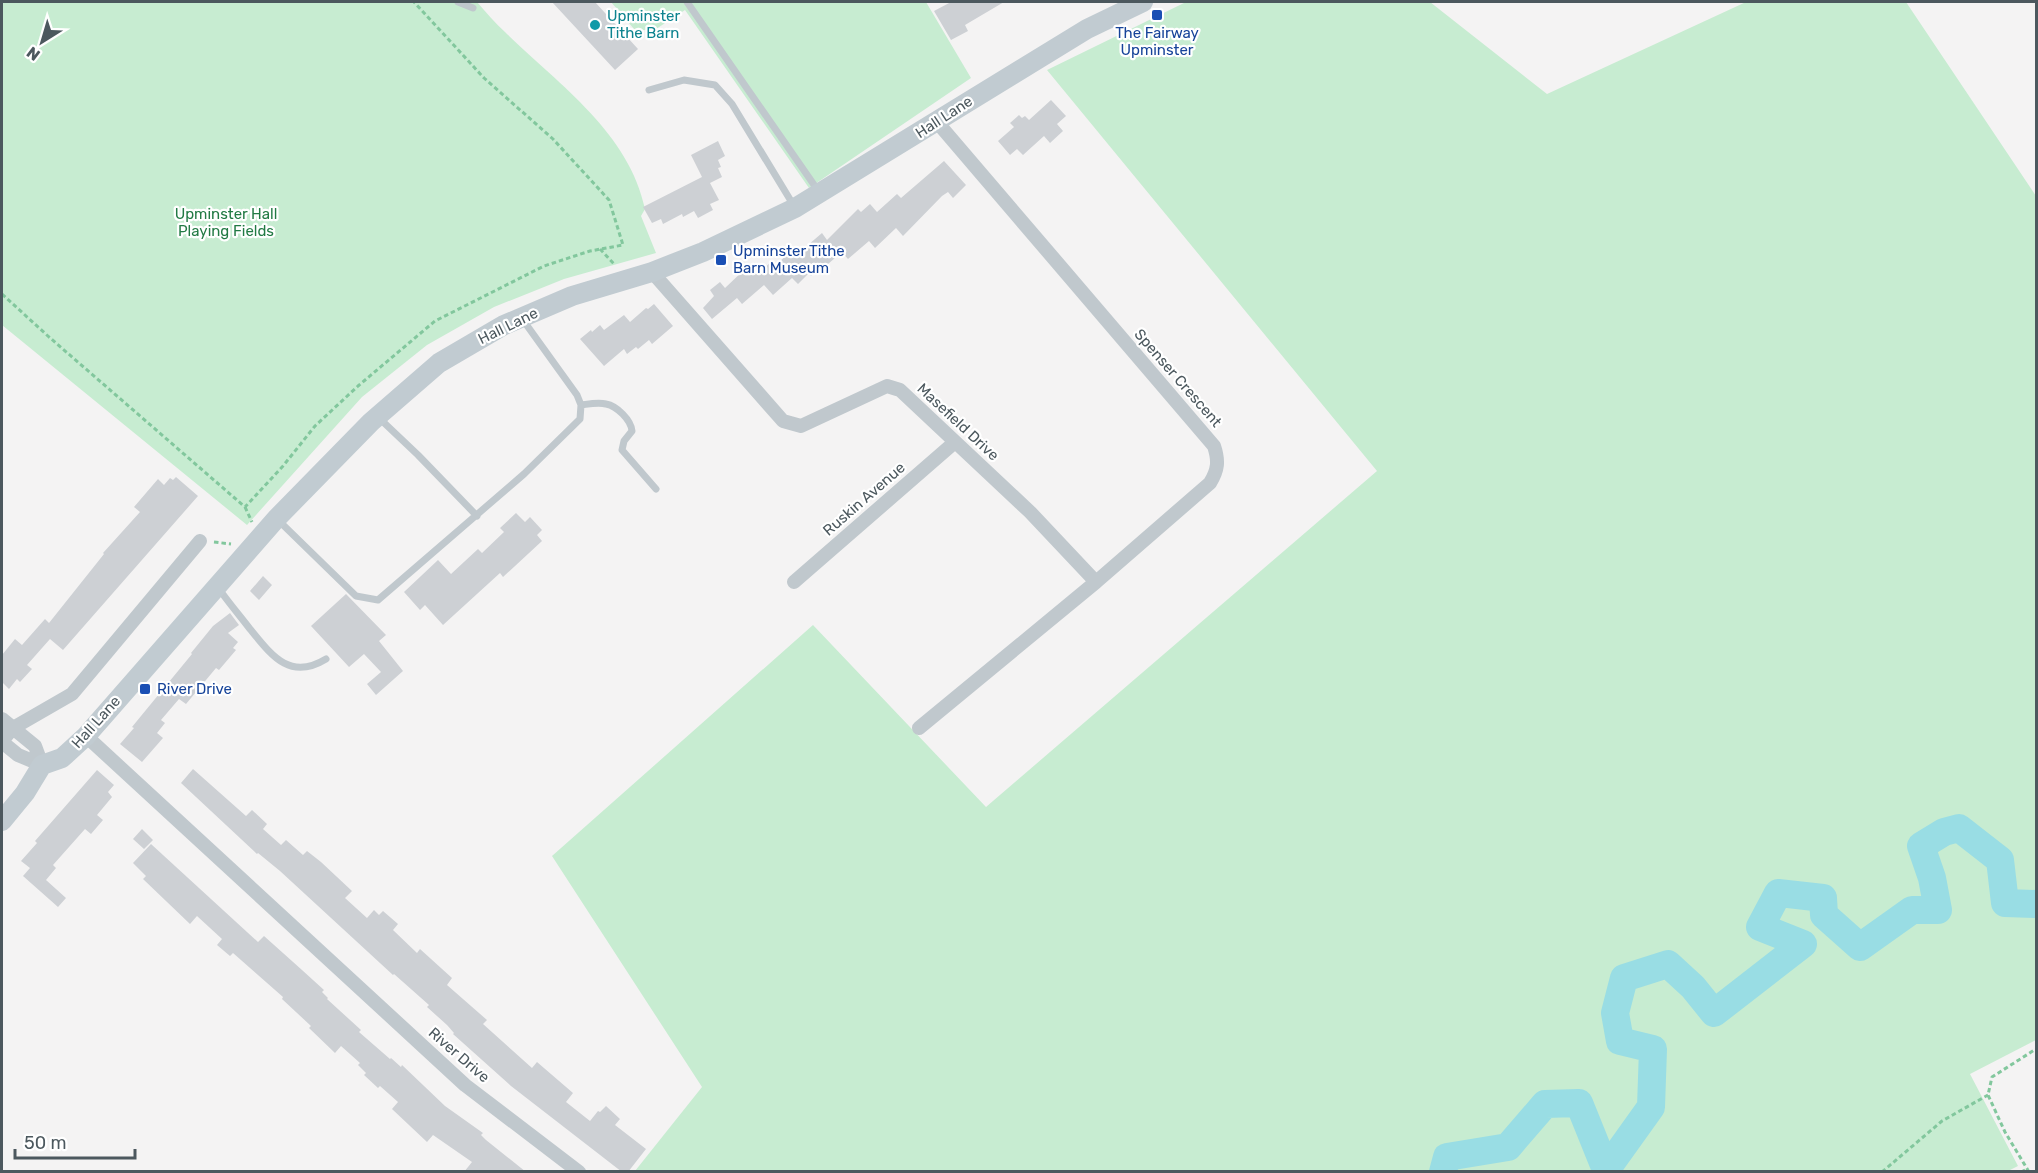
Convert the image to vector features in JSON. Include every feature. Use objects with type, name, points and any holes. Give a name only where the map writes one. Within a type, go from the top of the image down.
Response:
[{"type":"street","name":"Hall Lane","points":[[42,765],[62,758],[86,736],[276,519],[377,417],[439,363],[504,325],[572,296],[652,272],[703,252],[795,208],[937,123],[971,99],[1087,29],[1119,6],[1143,2]]},
{"type":"street","name":"Spenser Crescent","points":[[919,728],[1096,582],[1210,483],[1216,473],[1218,460],[1214,446],[937,123]]},
{"type":"street","name":"Masefield Drive","points":[[652,272],[783,421],[801,426],[887,386],[900,390],[1030,512],[1096,582]]},
{"type":"street","name":"Ruskin Avenue","points":[[794,582],[955,442]]},
{"type":"street","points":[[42,765],[18,754],[2,741],[13,728],[72,694],[200,541]]},
{"type":"street","points":[[2,719],[35,746],[42,765]]},
{"type":"street","name":"River Drive","points":[[86,736],[465,1085],[579,1172]]},
{"type":"street","points":[[2,821],[25,793],[42,765]]},
{"type":"lane","points":[[458,2],[473,8]]},
{"type":"lane","points":[[687,2],[819,193]]},
{"type":"lane","points":[[650,90],[684,80],[715,85],[732,104],[795,208]]},
{"type":"lane","points":[[276,519],[356,596],[378,600],[524,474],[580,418],[581,405],[577,395],[522,318]]},
{"type":"lane","points":[[581,405],[606,404],[620,412],[629,421],[632,431],[624,441],[622,450],[656,489]]},
{"type":"lane","points":[[377,417],[418,455],[477,516]]},
{"type":"lane","points":[[217,587],[267,651],[285,665],[305,668],[326,659]]},
{"type":"path","points":[[245,507],[284,466],[315,426],[435,321],[544,266],[600,249],[623,245],[609,200],[553,139],[484,78],[414,2]]},
{"type":"path","points":[[600,249],[621,271]]},
{"type":"path","points":[[2,294],[245,507],[255,526]]},
{"type":"path","points":[[200,541],[238,545]]},
{"type":"path","points":[[2021,1172],[2028,1170],[1988,1095],[1992,1077],[2037,1049]]},
{"type":"path","points":[[1882,1172],[1942,1121],[1988,1095]]},
{"type":"green space","name":"Upminster Hall Playing Fields","points":[[2,2],[477,2],[501,29],[589,111],[608,133],[624,156],[637,181],[645,209],[641,216],[656,253],[564,279],[494,307],[427,345],[362,397],[247,525],[2,325]]},
{"type":"green space","points":[[611,2],[926,2],[971,78],[809,188],[685,10],[653,31],[634,29]]},
{"type":"green space","points":[[1186,2],[1430,2],[1547,94],[1746,2],[1906,2],[2036,196],[2036,1040],[1970,1074],[2018,1166],[2006,1172],[635,1171],[702,1087],[552,856],[813,625],[986,807],[1377,471],[1047,70]]},
{"type":"building","name":"Upminster Tithe Barn","points":[[552,2],[595,2],[638,49],[615,70]]},
{"type":"building","points":[[951,2],[1004,2],[965,25],[968,31],[951,40],[934,11]]},
{"type":"building","points":[[1051,100],[1066,116],[1057,124],[1063,131],[1050,143],[1044,136],[1023,155],[1017,149],[1010,155],[998,141],[1014,127],[1010,123],[1019,115],[1029,120]]},
{"type":"building","points":[[718,141],[725,156],[718,160],[721,167],[718,168],[722,177],[710,183],[719,200],[710,204],[713,210],[698,218],[694,211],[683,217],[682,214],[663,224],[661,219],[652,223],[643,207],[702,177],[691,155]]},
{"type":"building","points":[[944,161],[966,185],[953,198],[948,192],[942,196],[903,236],[896,228],[875,248],[869,241],[848,259],[842,252],[821,270],[819,268],[811,276],[809,273],[798,284],[792,278],[773,295],[764,285],[742,304],[737,298],[712,319],[703,308],[714,296],[710,290],[720,282],[725,288],[745,269],[751,275],[759,268],[762,270],[772,261],[776,265],[796,246],[801,251],[822,233],[827,240],[858,209],[861,212],[870,204],[877,212],[897,194],[901,198]]},
{"type":"building","points":[[654,304],[673,326],[652,344],[649,340],[627,354],[624,349],[604,366],[580,339],[600,325],[604,330],[624,315],[630,322]]},
{"type":"building","points":[[176,477],[198,496],[63,650],[50,639],[27,665],[32,669],[20,682],[17,679],[9,689],[2,682],[2,655],[15,639],[22,645],[45,619],[49,623],[103,553],[140,512],[134,507],[158,479],[164,485],[170,478],[173,480]]},
{"type":"building","points":[[516,513],[525,522],[530,517],[542,530],[537,535],[542,541],[503,577],[500,573],[443,625],[425,605],[420,610],[404,592],[438,560],[451,574],[478,549],[482,553],[504,532],[500,528]]},
{"type":"building","points":[[263,576],[272,585],[259,600],[250,591]]},
{"type":"building","points":[[346,594],[386,635],[379,641],[403,671],[376,695],[367,684],[381,672],[364,654],[349,667],[311,626]]},
{"type":"building","points":[[230,613],[239,625],[228,633],[238,642],[233,648],[236,650],[219,670],[216,668],[186,704],[179,699],[161,720],[165,723],[157,733],[163,738],[142,762],[120,744],[213,626]]},
{"type":"building","points":[[193,769],[246,816],[252,810],[267,824],[263,829],[281,845],[286,840],[303,855],[307,851],[321,862],[352,891],[345,898],[367,918],[374,910],[379,915],[383,911],[398,924],[393,930],[417,953],[420,949],[452,978],[447,985],[487,1020],[483,1024],[532,1068],[537,1062],[573,1093],[566,1102],[590,1121],[598,1111],[600,1112],[606,1106],[620,1119],[615,1125],[646,1149],[628,1172],[622,1172],[511,1086],[453,1034],[447,1025],[427,1007],[429,1005],[280,871],[257,854],[181,783]]},
{"type":"building","points":[[97,770],[114,785],[108,792],[112,797],[97,815],[103,820],[91,834],[85,829],[53,865],[56,868],[46,880],[66,898],[58,907],[23,876],[30,868],[21,861],[37,843],[35,841]]},
{"type":"building","points":[[142,829],[153,840],[144,849],[133,839]]},
{"type":"building","points":[[151,844],[258,942],[264,936],[324,990],[322,992],[327,999],[361,1030],[359,1032],[390,1059],[401,1067],[402,1065],[445,1106],[483,1133],[481,1135],[486,1140],[526,1172],[464,1172],[472,1162],[433,1135],[427,1142],[392,1109],[398,1102],[364,1075],[366,1073],[358,1065],[360,1063],[341,1046],[335,1053],[282,999],[283,997],[233,953],[230,956],[217,945],[222,939],[197,916],[190,924],[143,879],[146,876],[133,863]]},
{"type":"waterway","points":[[1443,1172],[1447,1157],[1508,1147],[1545,1104],[1579,1103],[1606,1170],[1651,1107],[1653,1049],[1620,1041],[1615,1013],[1624,978],[1668,964],[1693,987],[1714,1013],[1803,944],[1760,927],[1778,893],[1823,898],[1824,915],[1860,947],[1912,910],[1938,910],[1932,878],[1921,846],[1944,832],[1959,828],[2000,860],[2005,903],[2036,904]]},
{"type":"place","name":"The Fairway Upminster","points":[[1157,15]]},
{"type":"place","name":"Upminster Tithe Barn","points":[[595,25]]},
{"type":"place","name":"Upminster Tithe Barn Museum","points":[[721,260]]},
{"type":"place","name":"River Drive","points":[[145,689]]}]
